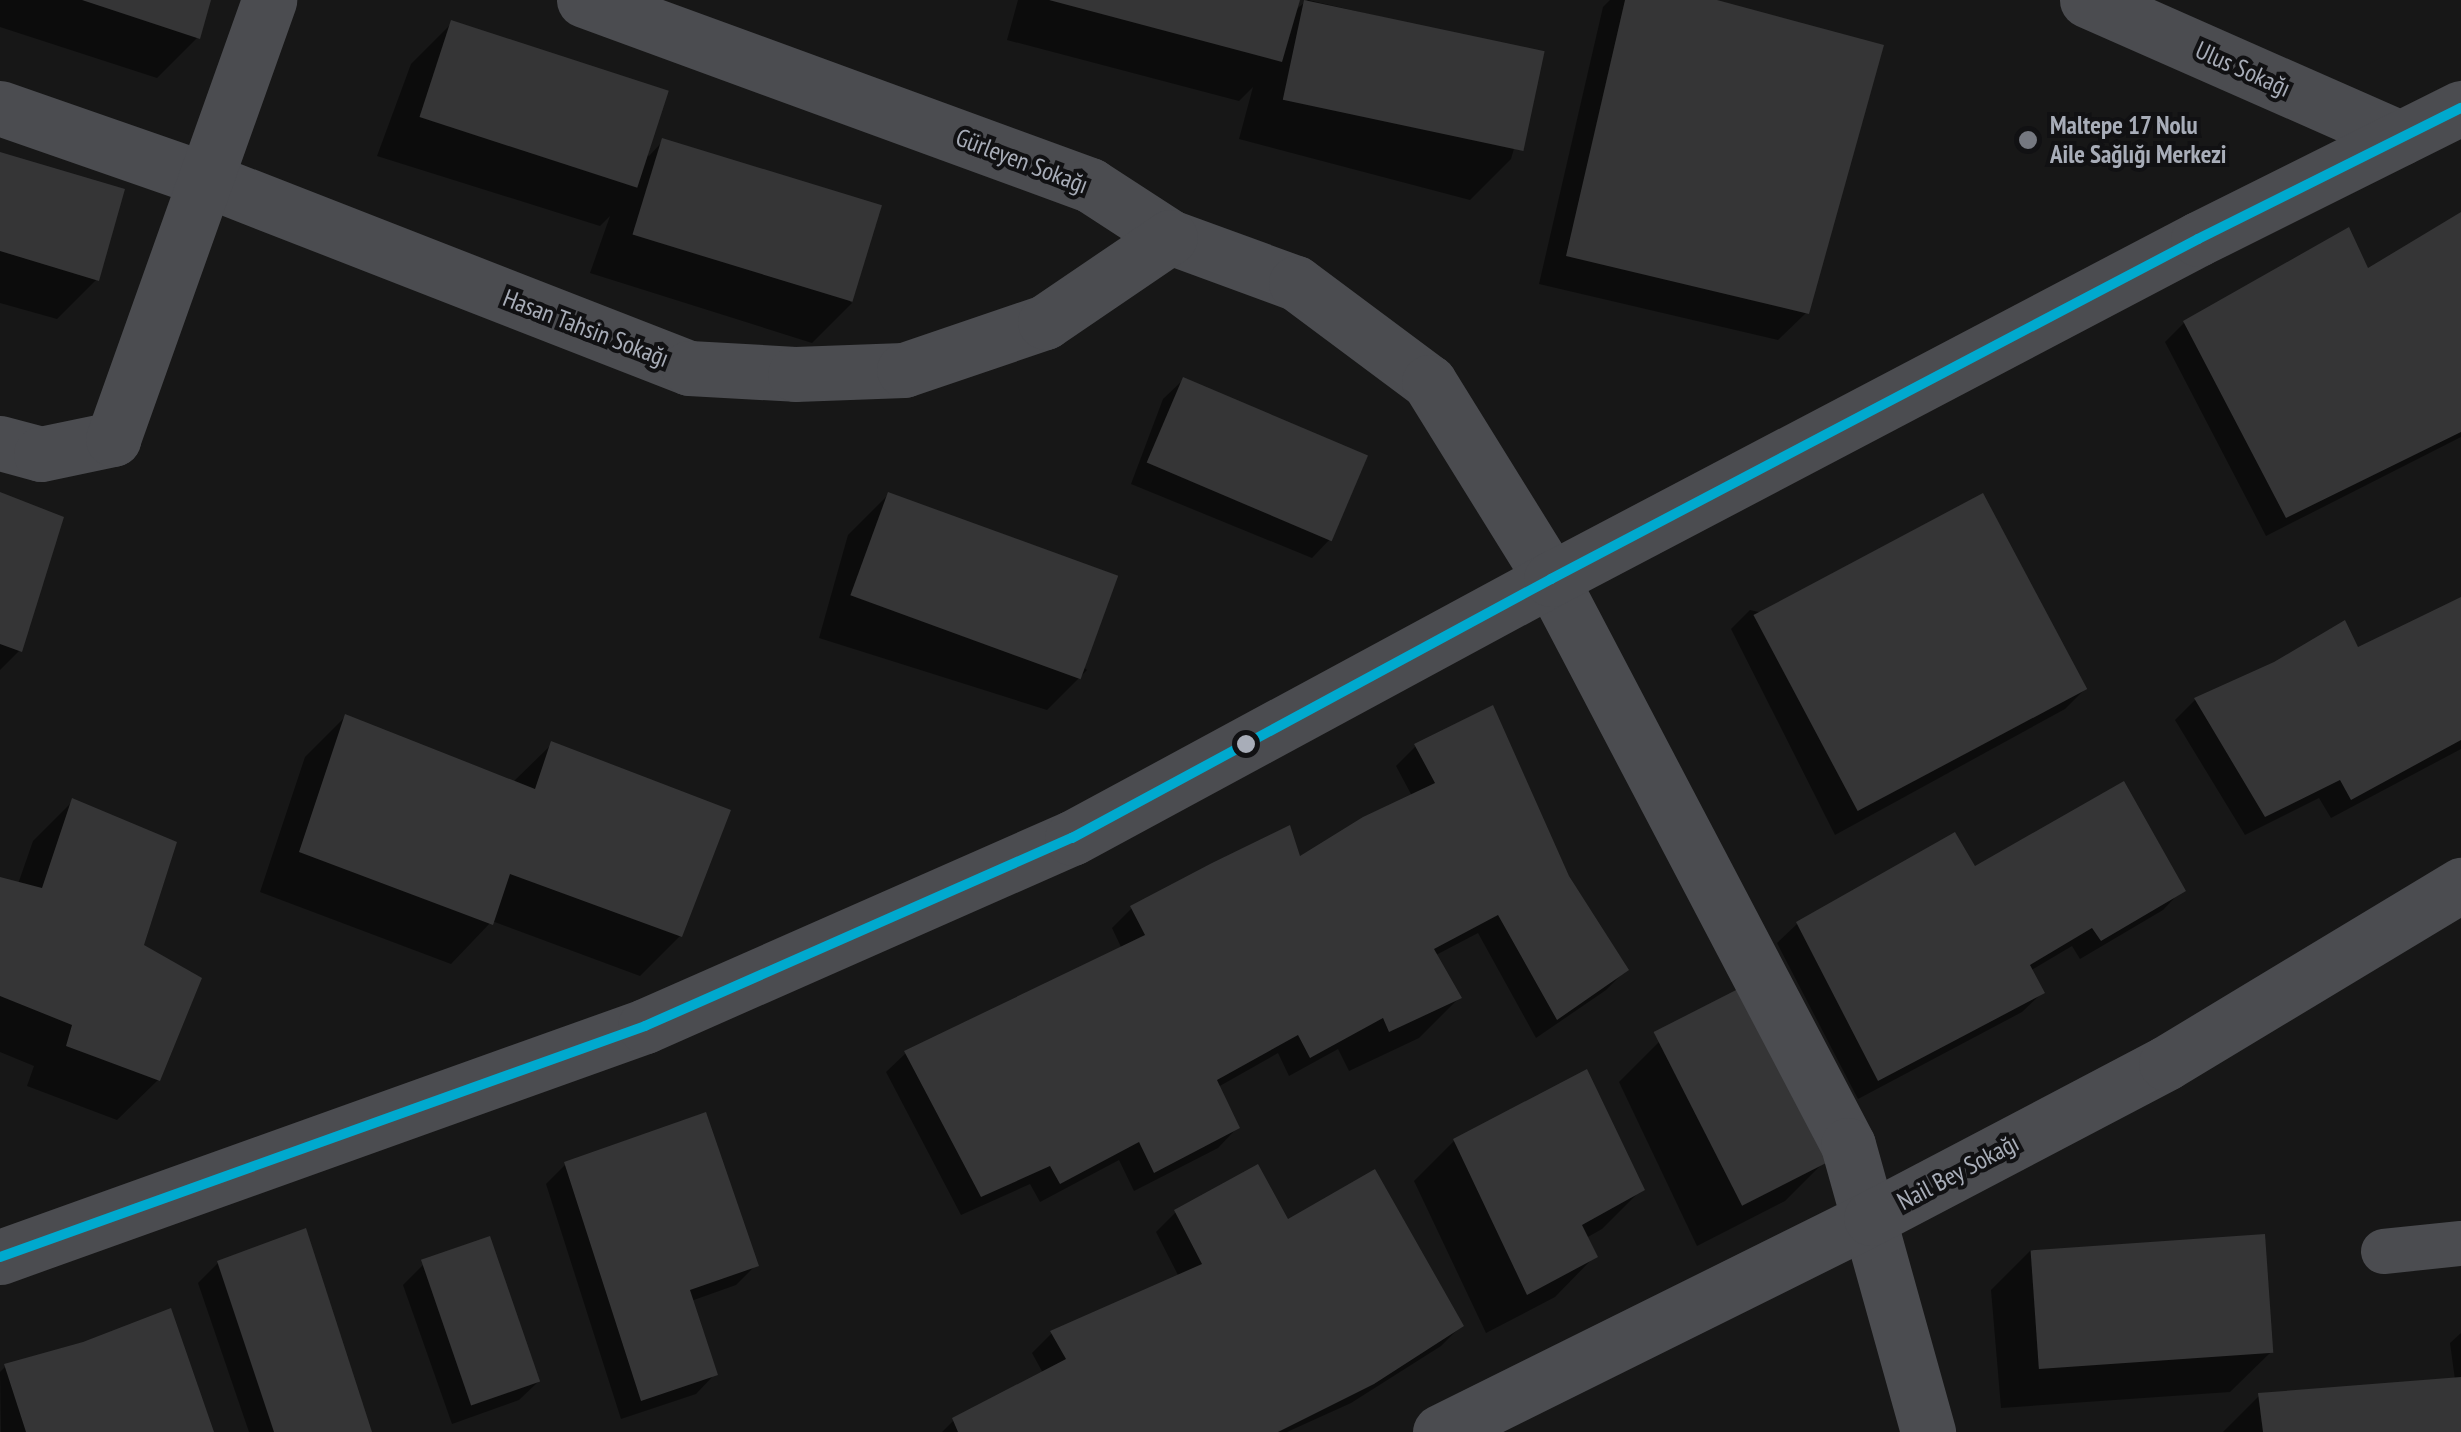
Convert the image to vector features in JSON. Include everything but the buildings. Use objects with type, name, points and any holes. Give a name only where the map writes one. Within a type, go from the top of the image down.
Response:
[{"type":"street","points":[[0,443],[41,454],[113,439],[269,0]]},
{"type":"street","name":"Gürleyen Sokağı","points":[[584,0],[1090,185],[1170,237],[1296,282],[1428,382],[1551,579]]},
{"type":"street","name":"Ulus Sokağı","points":[[2086,0],[2400,138]]},
{"type":"street","name":"Hasan Tahsin Sokağı","points":[[0,108],[206,180],[689,368],[796,374],[904,370],[1045,322],[1170,237]]},
{"type":"street","points":[[0,1257],[681,1010],[1072,838],[1551,579],[2461,108]]},
{"type":"street","points":[[1551,579],[1848,1145],[1928,1432]]},
{"type":"street","name":"Nail Bey Sokağı","points":[[1440,1432],[1871,1218],[2166,1063],[2461,886]]},
{"type":"lane","points":[[2383,1251],[2461,1243]]},
{"type":"transit line","points":[[0,1257],[645,1026],[1072,838],[1551,579],[2198,239],[2461,108]]},
{"type":"place","name":"Maltepe 17 Nolu Aile Sağlığı Merkezi","points":[[2028,140]]}]
